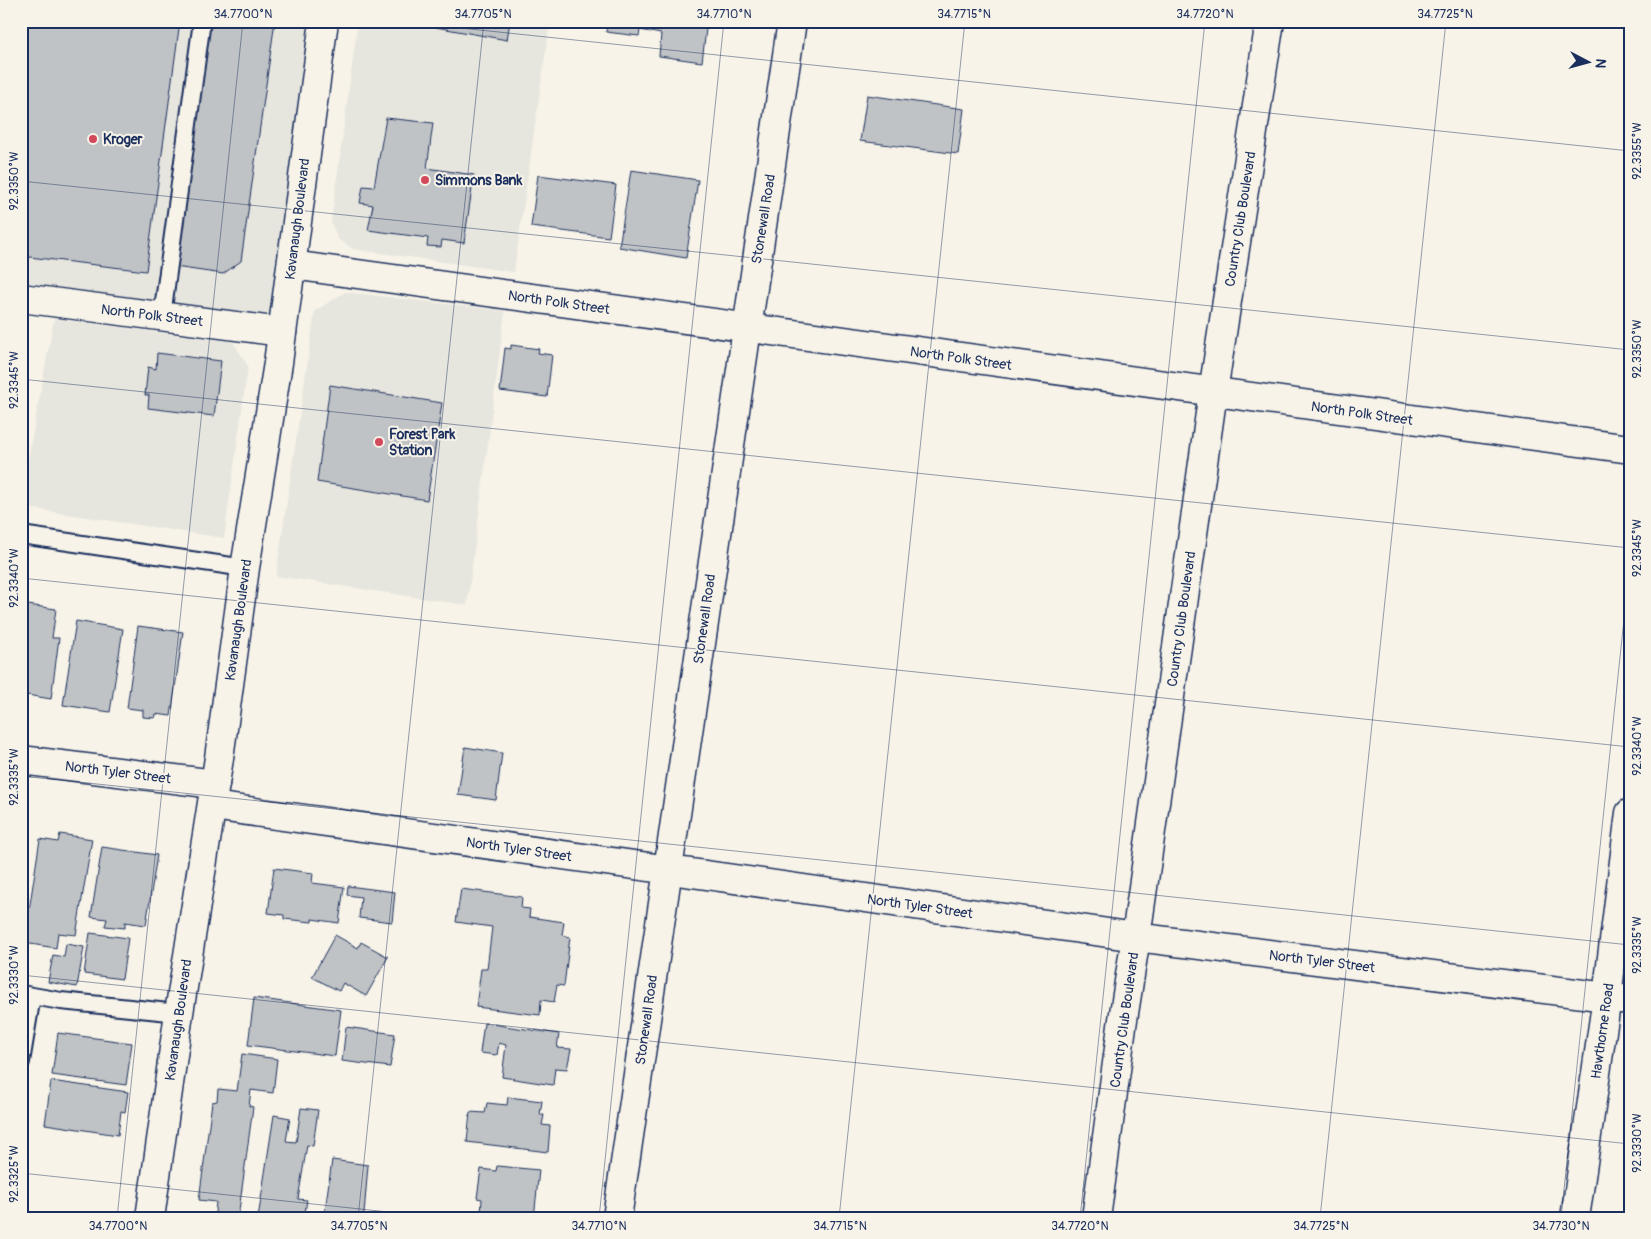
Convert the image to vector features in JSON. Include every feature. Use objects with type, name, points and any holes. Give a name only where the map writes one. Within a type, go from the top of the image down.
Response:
[{"type":"street","name":"Kavanaugh Boulevard","points":[[150,1218],[245,568],[292,265],[324,21]]},
{"type":"street","name":"Stonewall Road","points":[[617,1218],[792,21]]},
{"type":"street","name":"Country Club Boulevard","points":[[1096,1218],[1213,392],[1270,21]]},
{"type":"street","name":"North Polk Street","points":[[292,265],[1630,449]]},
{"type":"street","name":"North Polk Street","points":[[21,298],[282,332]]},
{"type":"street","name":"North Tyler Street","points":[[21,760],[213,795],[667,870],[1136,937],[1618,998]]},
{"type":"street","name":"Hawthorne Road","points":[[1576,1218],[1618,998],[1630,814]]},
{"type":"lane","points":[[162,316],[202,21]]},
{"type":"lane","points":[[21,535],[245,568]]},
{"type":"lane","points":[[21,1062],[26,995],[61,1001],[179,1013]]},
{"type":"shaded area","points":[[21,21],[324,21],[282,332],[21,298]]},
{"type":"shaded area","points":[[358,21],[550,21],[514,272],[353,249],[338,239],[331,223]]},
{"type":"shaded area","points":[[345,292],[505,311],[467,605],[276,576],[315,311]]},
{"type":"shaded area","points":[[54,319],[233,342],[248,366],[224,538],[21,507],[21,497]]},
{"type":"building","name":"Kroger","points":[[21,21],[180,21],[146,271],[21,256]]},
{"type":"building","points":[[211,21],[275,21],[241,261],[223,274],[175,267]]},
{"type":"building","points":[[420,21],[510,21],[507,40],[419,24]]},
{"type":"building","points":[[608,21],[707,21],[702,62],[659,56],[661,34],[640,30],[639,36],[606,32]]},
{"type":"building","points":[[867,95],[964,109],[958,154],[860,141]]},
{"type":"building","name":"Simmons Bank","points":[[386,118],[433,123],[427,168],[474,175],[464,243],[442,240],[441,247],[427,246],[428,238],[368,230],[373,205],[360,203],[363,186],[374,187]]},
{"type":"building","points":[[631,170],[698,180],[686,258],[619,247]]},
{"type":"building","points":[[538,175],[616,185],[609,237],[531,227]]},
{"type":"building","points":[[511,345],[539,349],[538,353],[552,355],[547,397],[500,391],[505,348],[511,349]]},
{"type":"building","points":[[157,353],[221,361],[214,416],[148,408],[149,395],[145,395],[148,367],[156,369]]},
{"type":"building","name":"Forest Park Station","points":[[330,385],[442,403],[427,500],[317,482]]},
{"type":"building","points":[[21,604],[56,609],[52,638],[59,638],[51,699],[21,694]]},
{"type":"building","points":[[76,621],[123,629],[110,712],[63,705]]},
{"type":"building","points":[[138,626],[183,632],[171,716],[156,714],[155,718],[143,717],[143,710],[127,708]]},
{"type":"building","points":[[465,747],[502,753],[496,800],[458,795]]},
{"type":"building","points":[[21,829],[25,829],[22,849],[21,849]]},
{"type":"building","points":[[60,834],[92,839],[76,935],[58,933],[56,948],[24,943],[40,839],[58,842]]},
{"type":"building","points":[[102,847],[157,855],[146,925],[125,922],[125,928],[105,926],[107,919],[91,917]]},
{"type":"building","points":[[274,868],[313,873],[312,883],[344,887],[339,923],[312,919],[312,922],[284,919],[284,915],[268,913]]},
{"type":"building","points":[[348,886],[395,892],[392,922],[359,918],[361,897],[347,895]]},
{"type":"building","points":[[461,889],[522,897],[521,908],[530,909],[529,917],[564,922],[562,935],[570,937],[564,986],[557,985],[554,1002],[541,1000],[540,1015],[476,1007],[481,969],[487,969],[492,927],[456,922]]},
{"type":"building","points":[[90,933],[128,938],[122,979],[84,974]]},
{"type":"building","points":[[335,935],[358,948],[361,942],[388,957],[366,996],[343,983],[339,991],[312,977]]},
{"type":"building","points":[[66,944],[84,947],[77,987],[48,982],[53,955],[64,957]]},
{"type":"building","points":[[254,998],[341,1010],[335,1056],[248,1045]]},
{"type":"building","points":[[484,1023],[559,1034],[557,1048],[571,1049],[567,1069],[555,1068],[553,1085],[502,1077],[506,1045],[499,1043],[497,1055],[480,1053]]},
{"type":"building","points":[[346,1027],[395,1034],[390,1067],[342,1061]]},
{"type":"building","points":[[58,1033],[132,1043],[126,1085],[52,1075]]},
{"type":"building","points":[[242,1054],[277,1059],[273,1093],[251,1090],[249,1106],[253,1107],[238,1218],[223,1218],[223,1215],[215,1213],[216,1202],[199,1200],[212,1102],[217,1101],[218,1089],[237,1091]]},
{"type":"building","points":[[51,1081],[128,1092],[125,1112],[121,1111],[118,1135],[45,1124]]},
{"type":"building","points":[[508,1097],[542,1101],[540,1115],[544,1115],[542,1125],[550,1126],[548,1152],[467,1142],[470,1112],[485,1113],[487,1103],[507,1105]]},
{"type":"building","points":[[301,1108],[318,1110],[313,1146],[307,1145],[298,1199],[307,1200],[304,1218],[258,1218],[274,1115],[290,1118],[286,1141],[296,1142]]},
{"type":"building","points":[[332,1160],[368,1165],[364,1214],[361,1214],[361,1218],[324,1218]]},
{"type":"building","points":[[497,1166],[539,1170],[534,1218],[481,1214],[482,1199],[477,1198],[481,1169],[496,1171]]},
{"type":"place","name":"Kroger","points":[[93,139]]},
{"type":"place","name":"Simmons Bank","points":[[425,180]]},
{"type":"place","name":"Forest Park Station","points":[[379,442]]}]
